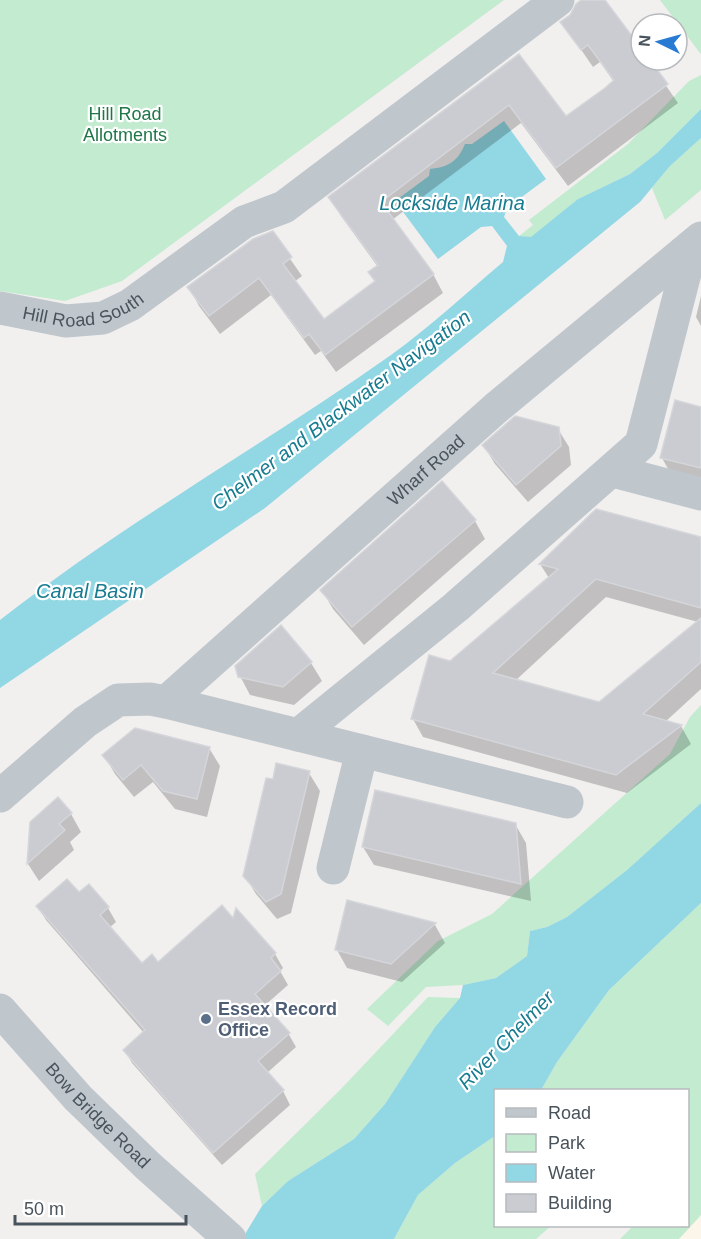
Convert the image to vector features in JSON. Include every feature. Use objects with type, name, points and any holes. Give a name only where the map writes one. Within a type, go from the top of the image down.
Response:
[{"type":"street","name":"Hill Road South","points":[[0,308],[66,321],[103,318],[130,305],[244,222],[284,207],[558,0]]},
{"type":"street","name":"Wharf Road","points":[[298,735],[456,607],[642,444],[696,242]]},
{"type":"street","name":"Wharf Road","points":[[166,702],[496,408],[696,242]]},
{"type":"street","points":[[613,471],[701,494]]},
{"type":"street","points":[[0,796],[85,722],[118,700],[150,699],[567,802]]},
{"type":"street","points":[[333,868],[362,751]]},
{"type":"street","name":"Bow Bridge Road","points":[[0,1010],[78,1098],[148,1166],[230,1239]]},
{"type":"shaded area","points":[[701,1213],[701,1239],[676,1239],[689,1227]]},
{"type":"green space","name":"Hill Road Allotments","points":[[0,0],[504,0],[122,281],[65,301],[0,291]]},
{"type":"green space","points":[[660,0],[701,0],[701,54],[689,38],[689,12],[669,12]]},
{"type":"green space","points":[[701,75],[701,109],[657,153],[630,174],[578,199],[531,238],[519,236],[533,225],[529,220],[628,144],[689,81]]},
{"type":"green space","points":[[701,138],[701,190],[665,220],[652,188],[670,166]]},
{"type":"green space","points":[[701,705],[701,803],[627,870],[567,917],[547,927],[530,931],[527,956],[496,978],[463,985],[426,987],[388,1026],[367,1009],[438,941],[492,914],[670,754],[690,717]]},
{"type":"green space","points":[[701,903],[701,1215],[679,1239],[620,1239],[632,1227],[689,1227],[689,1089],[542,1089],[557,1062],[609,990]]},
{"type":"green space","points":[[428,997],[460,998],[435,1027],[385,1104],[354,1139],[288,1181],[262,1206],[255,1174],[341,1089]]},
{"type":"green space","points":[[494,1137],[494,1227],[550,1227],[536,1239],[394,1239],[418,1195],[455,1163]]},
{"type":"water","name":"Canal Basin","points":[[701,109],[701,138],[670,166],[640,202],[265,508],[0,688],[0,620],[95,550],[391,355],[503,262],[507,246],[492,226],[481,227],[438,259],[395,201],[429,176],[430,169],[452,162],[465,144],[472,144],[504,121],[546,179],[507,208],[504,217],[519,236],[531,237],[578,199],[630,174],[657,153]]},
{"type":"water","name":"River Chelmer","points":[[701,803],[701,903],[609,990],[557,1062],[542,1089],[494,1089],[494,1137],[455,1163],[418,1195],[394,1239],[242,1239],[262,1206],[288,1181],[354,1139],[385,1104],[435,1027],[460,998],[463,985],[496,978],[527,956],[530,931],[547,927],[567,917],[627,870]]},
{"type":"building","points":[[581,0],[605,0],[629,32],[629,72],[659,72],[668,84],[556,168],[509,105],[381,202],[434,274],[325,355],[309,334],[304,338],[259,278],[209,316],[187,287],[253,239],[273,231],[292,257],[283,264],[324,319],[375,281],[368,272],[378,265],[328,197],[519,54],[566,116],[605,88],[614,80],[588,45],[581,50],[560,22],[570,15]]},
{"type":"building","points":[[675,400],[701,407],[701,468],[660,458]]},
{"type":"building","points":[[515,416],[559,427],[561,446],[516,485],[482,445]]},
{"type":"building","points":[[442,481],[476,520],[352,627],[320,590]]},
{"type":"building","points":[[596,509],[701,537],[701,608],[596,579],[493,673],[599,702],[701,618],[701,662],[643,714],[682,725],[616,775],[411,719],[429,655],[450,661],[558,569],[539,564]]},
{"type":"building","points":[[281,625],[312,662],[283,687],[238,677],[235,666]]},
{"type":"building","points":[[135,728],[210,747],[197,799],[163,791],[141,765],[123,780],[102,755]]},
{"type":"building","points":[[276,763],[310,771],[281,894],[266,902],[243,876],[266,778],[273,779]]},
{"type":"building","points":[[375,790],[516,823],[521,884],[362,847]]},
{"type":"building","points":[[58,797],[72,813],[59,824],[65,830],[27,864],[30,822]]},
{"type":"building","name":"Essex Record Office","points":[[67,879],[79,892],[89,884],[109,907],[100,915],[142,963],[152,954],[158,962],[222,905],[233,918],[236,908],[276,953],[271,958],[281,971],[255,994],[290,1033],[258,1061],[284,1090],[213,1153],[123,1050],[145,1030],[36,906]]},
{"type":"building","points":[[347,900],[436,923],[391,964],[335,950]]},
{"type":"place","name":"Essex Record Office","points":[[206,1019]]},
{"type":"water label","name":"Lockside Marina","points":[[452,203]]},
{"type":"water label","name":"Chelmer and Blackwater Navigation","points":[[341,410]]}]
